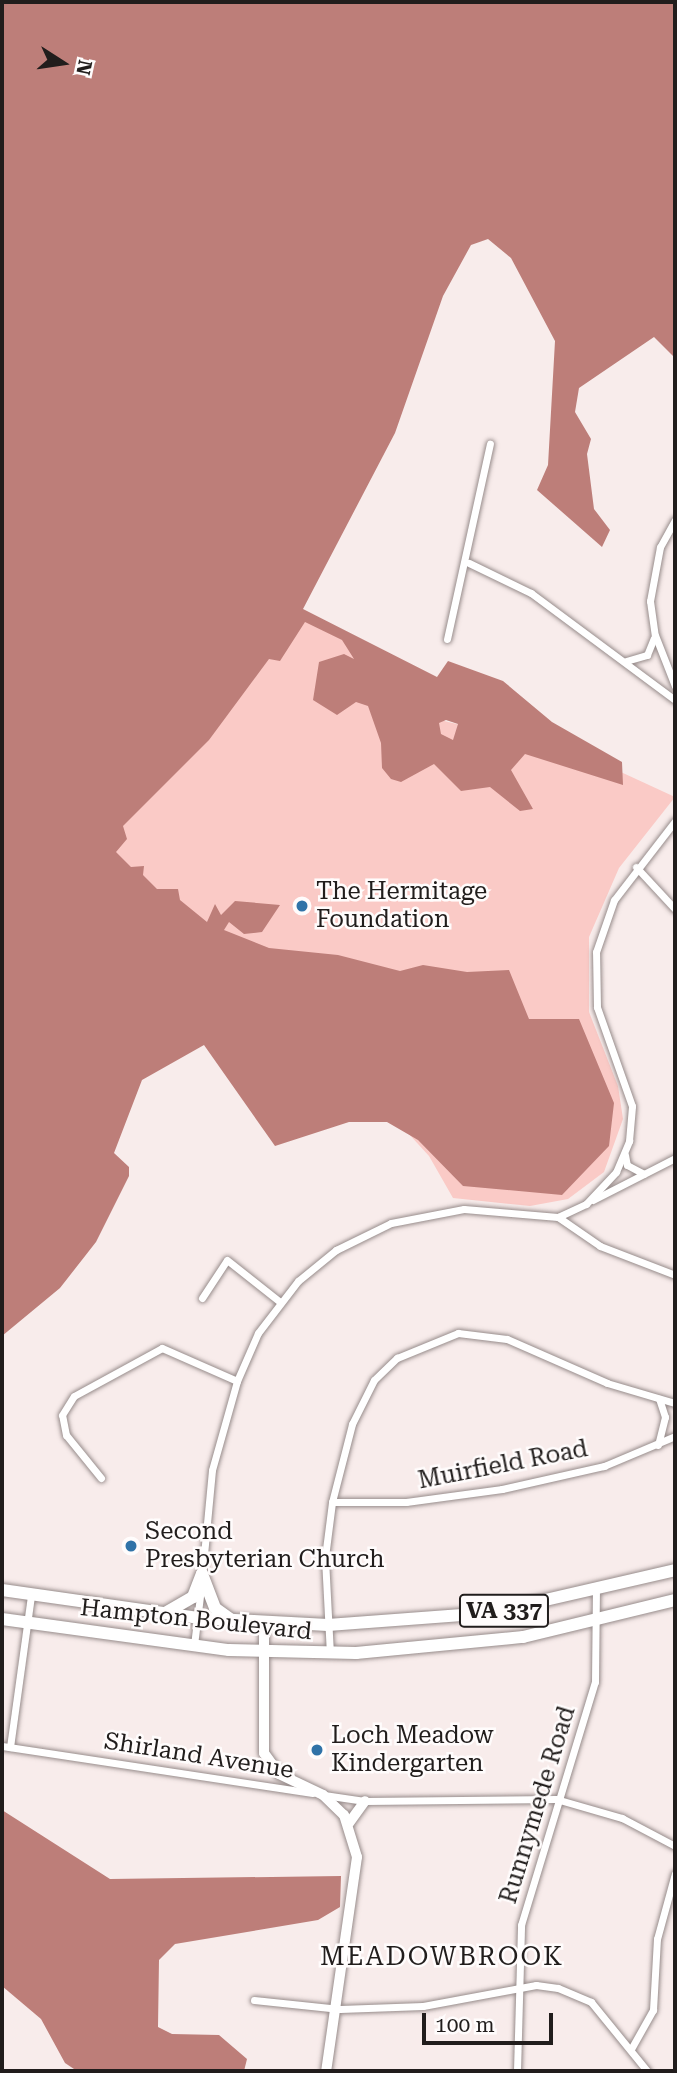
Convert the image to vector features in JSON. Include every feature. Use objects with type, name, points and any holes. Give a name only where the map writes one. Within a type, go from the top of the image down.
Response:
[{"type":"main road","name":"Hampton Boulevard","points":[[2,1590],[198,1618],[264,1624],[328,1625],[489,1613],[596,1593],[675,1570]]},
{"type":"main road","points":[[165,1613],[186,1605],[202,1574]]},
{"type":"main road","points":[[202,1574],[215,1608],[237,1622]]},
{"type":"main road","name":"Hampton Boulevard","points":[[2,1619],[194,1646],[330,1654],[476,1644],[600,1621],[675,1600]]},
{"type":"street","points":[[447,639],[469,563],[490,444]]},
{"type":"street","points":[[675,520],[660,547],[651,586],[655,635],[675,686]]},
{"type":"street","points":[[469,563],[531,593],[675,700]]},
{"type":"street","points":[[626,662],[647,655],[655,635]]},
{"type":"street","points":[[644,1175],[627,1165],[625,1154],[632,1106],[602,1028],[595,968],[604,918],[636,867],[675,821]]},
{"type":"street","points":[[636,867],[675,909]]},
{"type":"street","points":[[586,1204],[625,1154]]},
{"type":"street","points":[[194,1646],[212,1470],[237,1381],[279,1301],[336,1250],[391,1223],[464,1209],[558,1217],[675,1158]]},
{"type":"street","points":[[558,1217],[600,1247],[675,1275]]},
{"type":"street","points":[[202,1298],[227,1260],[279,1301]]},
{"type":"street","points":[[330,1654],[325,1557],[332,1502],[352,1424],[374,1380],[428,1340],[458,1333],[507,1339],[675,1403]]},
{"type":"street","points":[[101,1478],[66,1435],[62,1415],[74,1396],[162,1348],[237,1381]]},
{"type":"street","points":[[657,1446],[665,1418],[659,1399]]},
{"type":"street","name":"Muirfield Road","points":[[332,1502],[406,1502],[502,1489],[657,1446],[675,1436]]},
{"type":"street","name":"Runnymede Road","points":[[517,2071],[517,1988],[521,1925],[556,1799],[587,1714],[600,1621],[596,1593]]},
{"type":"street","points":[[6,1747],[31,1595]]},
{"type":"street","points":[[264,1624],[264,1753],[279,1774],[323,1795],[349,1823],[357,1857],[340,2009],[327,2071]]},
{"type":"street","name":"Shirland Avenue","points":[[6,1747],[365,1801],[556,1799],[622,1818],[675,1846]]},
{"type":"street","points":[[349,1823],[365,1801]]},
{"type":"street","points":[[631,2049],[655,2002],[657,1939],[675,1873]]},
{"type":"street","points":[[254,2000],[340,2009],[424,2006],[517,1988],[558,1988],[591,2001],[631,2049],[643,2070]]},
{"type":"shaded area","points":[[2,2],[675,2],[675,358],[654,337],[579,388],[575,412],[591,439],[587,454],[594,509],[610,530],[602,547],[537,490],[548,465],[555,341],[511,258],[488,239],[471,245],[443,296],[395,433],[303,609],[437,677],[448,661],[503,681],[552,722],[622,762],[623,785],[525,754],[511,770],[533,809],[520,811],[490,787],[461,791],[434,764],[401,782],[391,779],[382,768],[381,743],[368,706],[356,702],[337,715],[313,700],[319,662],[344,654],[354,659],[342,640],[305,622],[280,661],[269,659],[209,740],[123,826],[127,839],[116,852],[131,867],[144,866],[143,875],[157,889],[178,889],[180,900],[207,922],[215,904],[221,915],[235,901],[280,905],[262,932],[244,934],[229,922],[224,930],[269,948],[338,955],[400,971],[423,965],[467,972],[509,970],[529,1019],[579,1019],[614,1103],[609,1146],[562,1195],[463,1186],[418,1140],[387,1122],[349,1122],[275,1146],[204,1045],[142,1080],[114,1153],[129,1167],[129,1176],[96,1242],[60,1288],[2,1336]],"holes":[[[446,720],[458,724],[453,740],[441,734],[439,723]]]},
{"type":"shaded area","name":"The Hermitage Foundation","points":[[287,601],[395,659],[432,718],[584,755],[675,797],[619,868],[589,937],[589,1012],[618,1086],[623,1119],[604,1172],[568,1199],[530,1206],[453,1198],[429,1156],[234,943],[113,1020],[2,759]]},
{"type":"shaded area","points":[[2,1810],[110,1879],[341,1876],[340,1907],[318,1920],[175,1944],[159,1960],[158,2027],[172,2034],[219,2035],[247,2059],[244,2071],[77,2071],[65,2063],[41,2019],[2,1986]]},
{"type":"place","name":"The Hermitage Foundation","points":[[302,906]]},
{"type":"place","name":"Second Presbyterian Church","points":[[131,1546]]},
{"type":"place","name":"Loch Meadow Kindergarten","points":[[317,1750]]},
{"type":"district","name":"MEADOWBROOK","points":[[442,1957]]}]
